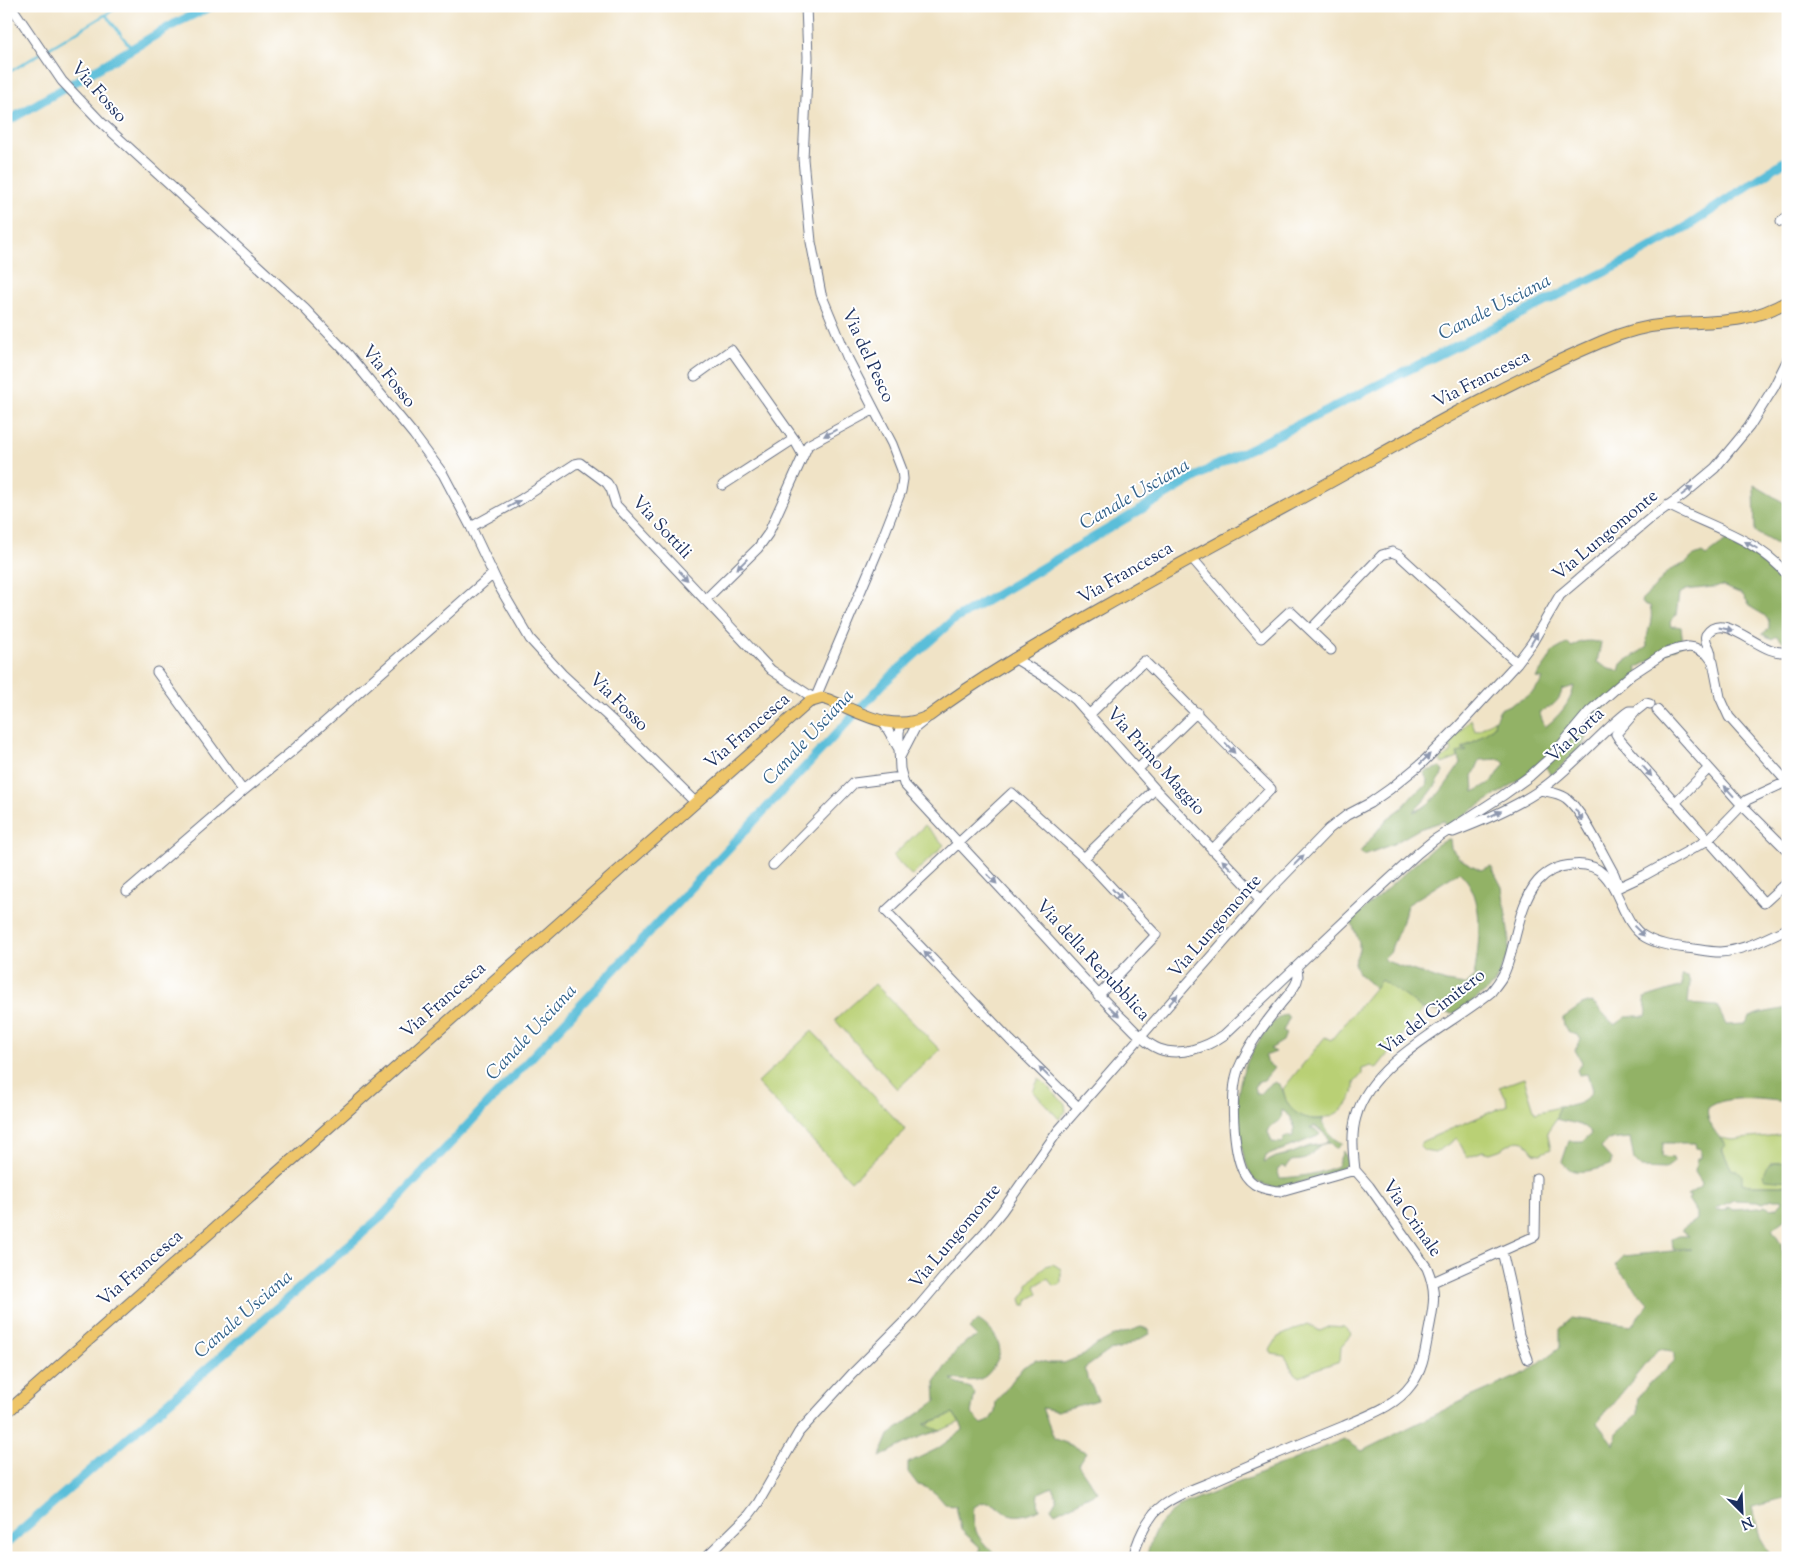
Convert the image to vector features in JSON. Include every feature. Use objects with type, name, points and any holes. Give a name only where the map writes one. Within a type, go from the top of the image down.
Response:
[{"type":"main road","name":"Via Francesca","points":[[6,1413],[801,708],[815,699],[829,700],[884,723],[902,724],[917,722],[929,716],[1014,658],[1191,557],[1503,387],[1602,342],[1634,330],[1744,319],[1788,302]]},
{"type":"street","name":"Via Fosso","points":[[11,6],[62,81],[100,122],[305,309],[348,354],[443,474],[499,586],[530,639],[562,674],[695,802]]},
{"type":"street","name":"Via del Pesco","points":[[806,6],[808,57],[803,159],[811,242],[821,294],[848,359],[898,458],[904,479],[902,491],[815,699]]},
{"type":"street","points":[[695,376],[731,350],[794,439],[803,455]]},
{"type":"street","name":"Via Lungomonte","points":[[706,1558],[758,1503],[799,1432],[852,1374],[914,1312],[985,1232],[1010,1200],[1051,1140],[1078,1107],[1263,897],[1328,829],[1347,815],[1370,804],[1390,789],[1422,763],[1457,728],[1532,643],[1560,595],[1583,574],[1704,478],[1726,456],[1749,428],[1774,387],[1788,359]]},
{"type":"street","points":[[706,600],[758,548],[768,534],[808,445],[873,410]]},
{"type":"street","points":[[723,485],[794,439]]},
{"type":"street","name":"Via Sottili","points":[[471,527],[520,500],[575,464],[580,463],[607,484],[611,489],[616,505],[771,670],[815,699]]},
{"type":"street","points":[[1668,505],[1749,543],[1775,561],[1788,576]]},
{"type":"street","points":[[1310,630],[1382,555],[1392,552],[1399,555],[1516,663]]},
{"type":"street","points":[[1191,557],[1261,638],[1290,611],[1331,650]]},
{"type":"street","points":[[127,890],[291,752],[493,574]]},
{"type":"street","points":[[1615,889],[1691,851],[1708,840],[1742,805],[1760,793],[1787,785],[1729,717],[1720,696],[1711,658],[1712,651],[1705,638],[1708,632],[1720,626],[1732,629],[1773,652],[1782,653],[1788,651]]},
{"type":"street","name":"Via della Repubblica","points":[[901,777],[904,784],[1098,996],[1152,1045],[1169,1052],[1189,1050],[1210,1043],[1224,1035],[1369,898],[1434,840],[1530,776],[1552,756],[1589,712],[1643,666],[1663,654],[1683,648],[1701,650],[1711,658]]},
{"type":"street","name":"Via Primo Maggio","points":[[1014,658],[1058,686],[1090,714],[1155,789],[1212,850],[1263,897]]},
{"type":"street","points":[[1090,714],[1144,661],[1197,712],[1239,758],[1271,789],[1212,850]]},
{"type":"street","points":[[158,672],[244,791]]},
{"type":"street","name":"Via Porta","points":[[1675,803],[1616,734],[1636,711],[1646,703],[1653,707],[1708,768]]},
{"type":"street","name":"Via Porta","points":[[1540,790],[1559,775],[1604,731],[1629,711],[1636,711]]},
{"type":"street","points":[[1138,769],[1197,712]]},
{"type":"street","points":[[902,751],[916,728],[929,716]]},
{"type":"street","points":[[884,723],[902,751]]},
{"type":"street","points":[[774,865],[854,783],[901,777],[902,751],[899,732],[902,724]]},
{"type":"street","points":[[1788,851],[1708,768],[1675,803],[1764,903],[1788,881]]},
{"type":"street","points":[[1084,858],[1155,789]]},
{"type":"street","points":[[1540,790],[1560,795],[1576,809],[1614,874],[1617,882],[1615,889],[1627,916],[1646,938],[1668,945],[1725,951],[1742,947],[1788,928]]},
{"type":"street","name":"Via della Repubblica","points":[[1434,840],[1526,799],[1540,790]]},
{"type":"street","points":[[1078,1107],[1010,1040],[886,911],[1012,793],[1084,858],[1156,935],[1098,996]]},
{"type":"street","name":"Via del Cimitero","points":[[1355,1170],[1353,1131],[1361,1103],[1370,1088],[1390,1065],[1491,992],[1507,967],[1527,900],[1537,882],[1553,870],[1570,865],[1584,865],[1594,868],[1603,874],[1615,889]]},
{"type":"street","points":[[1296,967],[1298,972],[1296,984],[1247,1050],[1234,1084],[1233,1105],[1236,1142],[1240,1161],[1247,1178],[1254,1185],[1269,1190],[1281,1191],[1355,1170]]},
{"type":"street","name":"Via Crinale","points":[[1133,1558],[1146,1525],[1155,1512],[1165,1505],[1180,1496],[1225,1476],[1379,1411],[1405,1393],[1418,1374],[1423,1360],[1433,1305],[1433,1282],[1422,1262],[1369,1186],[1355,1170]]},
{"type":"street","points":[[1433,1282],[1536,1236],[1536,1178]]},
{"type":"street","points":[[1502,1251],[1519,1335],[1528,1360]]},
{"type":"green space","points":[[1754,485],[1788,505],[1788,551],[1755,532]]},
{"type":"green space","points":[[1735,540],[1749,548],[1772,565],[1784,579],[1788,597],[1788,645],[1776,636],[1772,639],[1762,634],[1769,629],[1769,621],[1764,615],[1752,608],[1742,594],[1722,586],[1686,590],[1679,594],[1676,615],[1670,622],[1671,627],[1681,627],[1683,644],[1636,668],[1641,679],[1610,701],[1595,718],[1594,726],[1587,735],[1583,745],[1551,776],[1543,761],[1515,783],[1445,827],[1444,821],[1419,829],[1393,844],[1364,855],[1360,852],[1387,819],[1402,808],[1415,793],[1426,786],[1427,780],[1424,772],[1440,767],[1443,772],[1436,784],[1413,812],[1421,809],[1434,798],[1446,785],[1461,763],[1457,753],[1467,751],[1462,749],[1494,726],[1500,709],[1524,698],[1540,685],[1543,679],[1536,678],[1552,652],[1568,643],[1572,647],[1586,641],[1601,643],[1597,662],[1609,669],[1619,671],[1621,664],[1647,647],[1651,611],[1650,606],[1644,604],[1641,600],[1668,571],[1702,553],[1706,556],[1726,541]],"holes":[[[1574,686],[1570,698],[1563,709],[1545,727],[1539,712],[1554,704],[1562,690]],[[1501,759],[1505,763],[1493,781],[1474,792],[1473,776],[1480,760]]]},
{"type":"green space","points":[[1471,719],[1475,731],[1495,719],[1494,726],[1478,739],[1462,748],[1468,751],[1457,753],[1458,758],[1442,764],[1440,760],[1452,752],[1449,742]]},
{"type":"green space","points":[[925,825],[944,845],[912,876],[893,856]]},
{"type":"green space","points":[[1450,839],[1451,848],[1460,859],[1481,870],[1491,866],[1502,887],[1509,938],[1508,956],[1493,986],[1460,1011],[1453,1014],[1423,1009],[1381,980],[1375,988],[1358,973],[1354,963],[1359,950],[1359,942],[1351,921],[1435,846]],"holes":[[[1459,872],[1468,882],[1474,894],[1479,921],[1478,950],[1474,977],[1465,985],[1446,982],[1386,961],[1384,958],[1391,951],[1407,905]]]},
{"type":"green space","points":[[1681,976],[1688,977],[1690,983],[1688,1004],[1717,1006],[1726,1025],[1745,1024],[1750,1017],[1788,1008],[1788,1102],[1736,1099],[1725,1100],[1708,1108],[1708,1118],[1712,1128],[1726,1145],[1722,1150],[1732,1170],[1742,1174],[1742,1183],[1749,1185],[1788,1185],[1788,1217],[1772,1229],[1781,1244],[1782,1254],[1788,1254],[1788,1498],[1753,1507],[1760,1538],[1772,1558],[1146,1558],[1156,1529],[1179,1507],[1344,1439],[1362,1451],[1464,1400],[1527,1372],[1560,1347],[1560,1329],[1572,1318],[1631,1326],[1649,1304],[1615,1265],[1624,1256],[1691,1249],[1673,1249],[1672,1239],[1679,1236],[1689,1236],[1681,1230],[1697,1219],[1697,1213],[1688,1199],[1691,1197],[1687,1195],[1700,1187],[1702,1183],[1695,1172],[1697,1158],[1701,1158],[1701,1149],[1696,1148],[1695,1143],[1663,1143],[1662,1157],[1673,1158],[1674,1162],[1665,1169],[1642,1168],[1634,1160],[1630,1138],[1608,1140],[1601,1148],[1611,1159],[1611,1164],[1608,1166],[1575,1171],[1565,1165],[1562,1162],[1569,1141],[1583,1141],[1591,1134],[1585,1127],[1556,1119],[1559,1107],[1574,1105],[1583,1101],[1590,1095],[1592,1090],[1587,1074],[1579,1075],[1577,1070],[1582,1062],[1575,1050],[1581,1040],[1578,1035],[1567,1030],[1563,1018],[1582,1005],[1591,1002],[1615,1025],[1628,1016],[1646,1016],[1647,1011],[1644,998],[1682,986]],"holes":[[[1772,1199],[1782,1199],[1783,1201],[1777,1208],[1771,1209],[1764,1206],[1762,1208],[1734,1209],[1727,1207],[1728,1210],[1718,1211],[1716,1209],[1733,1200],[1763,1203]],[[1658,1349],[1672,1351],[1675,1354],[1675,1360],[1642,1392],[1639,1397],[1638,1414],[1617,1433],[1614,1445],[1597,1423]]]},
{"type":"green space","points":[[1381,980],[1423,1009],[1376,1069],[1371,1066],[1362,1069],[1362,1074],[1354,1083],[1352,1095],[1346,1105],[1337,1113],[1326,1118],[1315,1119],[1303,1117],[1293,1111],[1286,1101],[1283,1089],[1325,1037],[1331,1040]]},
{"type":"green space","points":[[875,984],[940,1050],[897,1089],[835,1020]]},
{"type":"green space","points":[[1286,1014],[1289,1018],[1283,1031],[1286,1033],[1283,1041],[1270,1049],[1276,1052],[1265,1056],[1266,1062],[1274,1068],[1264,1080],[1259,1081],[1254,1087],[1256,1094],[1260,1094],[1265,1088],[1275,1082],[1280,1085],[1292,1110],[1307,1118],[1324,1119],[1322,1122],[1328,1131],[1336,1140],[1342,1143],[1336,1149],[1330,1143],[1324,1144],[1319,1146],[1307,1158],[1291,1161],[1286,1168],[1283,1166],[1277,1170],[1280,1178],[1309,1175],[1337,1166],[1343,1151],[1348,1163],[1334,1171],[1312,1179],[1281,1187],[1274,1187],[1255,1181],[1245,1160],[1238,1120],[1238,1094],[1243,1072],[1259,1041],[1273,1022]],"holes":[[[1282,1110],[1290,1116],[1295,1128],[1292,1138],[1288,1136],[1283,1139],[1282,1143],[1272,1142],[1268,1132],[1270,1127],[1281,1119]],[[1315,1126],[1327,1136],[1329,1141],[1324,1144],[1310,1146],[1276,1157],[1264,1163],[1266,1156],[1318,1136],[1320,1134],[1315,1129],[1310,1128]]]},
{"type":"green space","points":[[812,1031],[906,1130],[851,1181],[757,1083]]},
{"type":"green space","points":[[1039,1078],[1065,1104],[1066,1111],[1059,1119],[1033,1091]]},
{"type":"green space","points":[[1524,1078],[1535,1113],[1559,1107],[1556,1119],[1547,1132],[1551,1149],[1540,1154],[1534,1153],[1524,1141],[1518,1140],[1490,1153],[1483,1151],[1467,1157],[1457,1138],[1435,1153],[1424,1151],[1420,1147],[1423,1141],[1507,1105],[1506,1097],[1499,1087]]},
{"type":"green space","points":[[1788,1134],[1788,1162],[1770,1163],[1780,1180],[1788,1181],[1788,1185],[1742,1184],[1736,1170],[1732,1170],[1728,1162],[1720,1138],[1732,1140]]},
{"type":"green space","points":[[1788,1162],[1788,1181],[1766,1179],[1763,1175],[1769,1165]]},
{"type":"green space","points":[[1053,1264],[1061,1269],[1061,1284],[1053,1286],[1048,1278],[1035,1286],[1038,1294],[1029,1299],[1027,1305],[1023,1305],[1021,1299],[1028,1289],[1028,1284],[1045,1266]]},
{"type":"green space","points":[[978,1320],[991,1330],[997,1340],[1000,1350],[998,1359],[991,1371],[982,1378],[970,1381],[952,1379],[957,1384],[971,1388],[975,1393],[971,1413],[982,1424],[990,1420],[995,1411],[996,1402],[1023,1367],[1036,1360],[1064,1363],[1084,1355],[1096,1345],[1111,1337],[1141,1327],[1148,1329],[1150,1334],[1119,1349],[1109,1351],[1084,1369],[1098,1400],[1057,1411],[1042,1408],[1054,1438],[1086,1452],[1078,1464],[1097,1492],[1055,1513],[1051,1508],[1057,1498],[1052,1487],[1039,1493],[1038,1503],[1040,1509],[1023,1515],[1008,1514],[996,1505],[987,1502],[974,1507],[973,1516],[976,1530],[996,1558],[977,1558],[981,1548],[961,1530],[956,1505],[945,1504],[926,1487],[918,1485],[908,1472],[908,1463],[937,1449],[963,1430],[960,1422],[953,1414],[924,1424],[940,1431],[917,1438],[880,1457],[889,1435],[936,1401],[935,1382],[956,1351],[967,1341],[977,1337],[969,1329]]},
{"type":"green space","points":[[1307,1324],[1320,1331],[1331,1326],[1344,1327],[1352,1335],[1341,1347],[1340,1361],[1300,1377],[1294,1373],[1285,1356],[1272,1354],[1270,1350],[1278,1337]]},
{"type":"green space","points":[[952,1414],[960,1422],[940,1431],[924,1425]]},
{"type":"waterway","points":[[6,74],[120,6]]},
{"type":"waterway","points":[[6,122],[178,22],[212,6]]},
{"type":"waterway","points":[[106,15],[132,49]]},
{"type":"waterway","name":"Canale Usciana","points":[[6,1544],[382,1216],[887,680],[952,621],[1213,467],[1621,264],[1685,228],[1788,159]]}]
